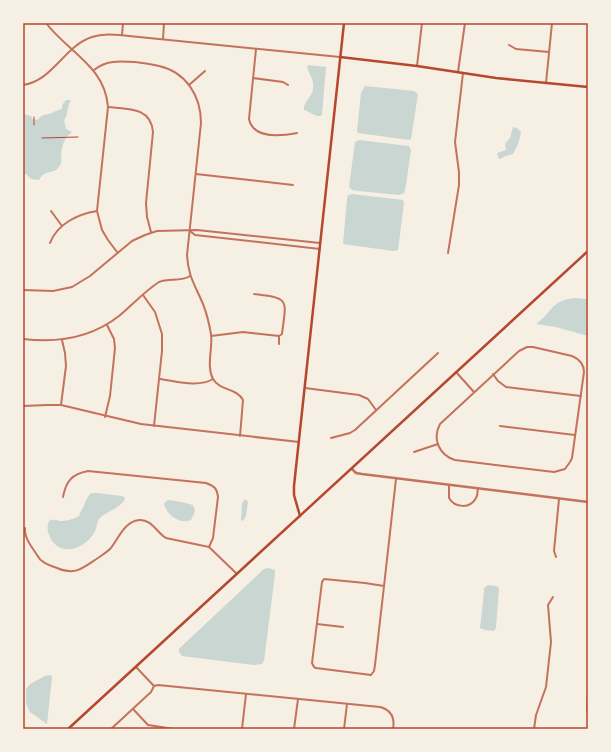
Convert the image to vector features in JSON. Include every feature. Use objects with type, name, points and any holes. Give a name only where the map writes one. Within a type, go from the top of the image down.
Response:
[{"type":"main road","points":[[300,516],[296,505],[294,490],[344,23]]},
{"type":"main road","points":[[340,58],[588,87]]},
{"type":"main road","points":[[68,729],[588,250]]},
{"type":"street","points":[[46,23],[94,70],[101,80],[107,96],[108,107],[97,211],[102,230],[118,253]]},
{"type":"street","points":[[122,35],[123,23]]},
{"type":"street","points":[[163,39],[164,23]]},
{"type":"street","points":[[417,66],[422,23]]},
{"type":"street","points":[[458,72],[465,23]]},
{"type":"street","points":[[546,83],[552,23]]},
{"type":"street","points":[[23,85],[40,79],[71,48],[93,36],[104,34],[340,58]]},
{"type":"street","points":[[509,44],[516,49],[549,52]]},
{"type":"street","points":[[256,49],[249,119],[252,128],[258,132],[274,135],[297,133]]},
{"type":"street","points":[[94,70],[101,65],[117,61],[153,64],[178,74],[189,85],[197,98],[201,117],[187,254],[190,276],[204,305],[208,318],[212,349],[210,367],[214,379],[220,386],[239,394],[243,400],[240,436]]},
{"type":"street","points":[[189,85],[205,71]]},
{"type":"street","points":[[448,252],[459,185],[459,172],[455,142],[463,73]]},
{"type":"street","points":[[253,78],[283,82],[288,85]]},
{"type":"street","points":[[108,107],[140,112],[147,118],[152,126],[153,132],[146,203],[147,217],[152,233]]},
{"type":"street","points":[[196,174],[293,185]]},
{"type":"street","points":[[51,210],[62,226]]},
{"type":"street","points":[[50,243],[52,236],[62,226],[80,216],[97,211]]},
{"type":"street","points":[[23,290],[53,291],[72,287],[90,276],[136,239],[166,230],[197,230],[320,243]]},
{"type":"street","points":[[190,231],[195,235],[320,249]]},
{"type":"street","points":[[23,340],[62,340],[85,334],[107,325],[162,281],[181,280],[190,276]]},
{"type":"street","points":[[254,294],[272,296],[279,298],[283,302],[285,309],[282,334],[279,336],[279,344]]},
{"type":"street","points":[[143,295],[155,312],[162,334],[160,379],[154,426]]},
{"type":"street","points":[[105,417],[110,396],[115,348],[114,339],[107,325]]},
{"type":"street","points":[[211,336],[243,332],[279,336]]},
{"type":"street","points":[[61,405],[66,366],[62,340]]},
{"type":"street","points":[[527,346],[533,346],[572,356],[580,361],[584,372],[581,396],[570,462],[565,469],[554,472],[455,460],[443,453],[438,444],[437,434],[440,424],[493,374],[519,351],[527,346]]},
{"type":"street","points":[[331,438],[353,431],[438,353]]},
{"type":"street","points":[[456,372],[474,392]]},
{"type":"street","points":[[493,374],[498,382],[506,387],[581,396]]},
{"type":"street","points":[[160,379],[202,384],[214,379]]},
{"type":"street","points":[[305,388],[359,395],[368,400],[376,410]]},
{"type":"street","points":[[23,406],[47,404],[61,405],[105,417],[154,426],[299,442]]},
{"type":"street","points":[[500,426],[575,435]]},
{"type":"street","points":[[414,452],[438,444]]},
{"type":"street","points":[[352,468],[356,473],[396,479],[588,502]]},
{"type":"street","points":[[63,497],[65,487],[71,478],[81,472],[88,471],[206,483],[215,488],[218,497],[213,538],[209,547]]},
{"type":"street","points":[[384,586],[324,579],[322,582],[312,663],[314,667],[349,673],[373,674],[375,665],[384,586],[396,479]]},
{"type":"street","points":[[449,485],[449,498],[457,506],[464,506],[475,500],[478,489]]},
{"type":"street","points":[[556,557],[554,551],[559,499]]},
{"type":"street","points":[[25,528],[25,534],[38,558],[44,563],[68,572],[77,571],[109,550],[125,527],[131,523],[141,520],[151,523],[160,535],[166,538],[209,547],[237,574]]},
{"type":"street","points":[[534,729],[536,715],[546,687],[550,642],[548,605],[553,597]]},
{"type":"street","points":[[317,624],[343,627]]},
{"type":"street","points":[[136,667],[154,686]]},
{"type":"street","points":[[154,686],[158,685],[384,708],[393,718],[393,729]]},
{"type":"street","points":[[111,729],[151,692],[154,686]]},
{"type":"street","points":[[587,712],[588,690]]},
{"type":"street","points":[[242,729],[246,694]]},
{"type":"street","points":[[295,727],[298,699]]},
{"type":"street","points":[[344,729],[347,704]]},
{"type":"street","points":[[133,709],[148,725],[174,729]]},
{"type":"path","points":[[34,117],[34,125]]},
{"type":"path","points":[[42,138],[78,136]]},
{"type":"shaded area","points":[[308,65],[326,67],[321,116],[317,116],[304,110],[305,104],[311,95],[313,86],[313,80],[307,67]]},
{"type":"shaded area","points":[[365,86],[414,91],[418,94],[411,139],[409,140],[358,133],[361,93]]},
{"type":"shaded area","points":[[66,100],[71,101],[64,120],[66,129],[72,132],[64,142],[59,166],[57,169],[42,175],[39,180],[31,179],[26,174],[23,175],[23,114],[31,116],[32,119],[37,120],[43,115],[62,109],[62,105]]},
{"type":"shaded area","points":[[513,127],[517,128],[521,132],[517,146],[513,154],[499,159],[497,153],[506,150],[505,144],[510,138]]},
{"type":"shaded area","points":[[359,140],[409,146],[411,150],[404,193],[399,195],[358,191],[352,190],[349,187],[355,142]]},
{"type":"shaded area","points":[[352,194],[403,200],[404,203],[398,250],[393,251],[343,244],[347,199],[348,195]]},
{"type":"shaded area","points":[[566,299],[588,299],[588,336],[556,327],[536,324],[542,320],[556,304]]},
{"type":"shaded area","points":[[91,493],[122,496],[125,498],[122,504],[99,519],[92,536],[82,545],[69,549],[63,549],[57,546],[52,541],[49,533],[49,521],[65,521],[80,515],[79,514],[83,509],[87,498]]},
{"type":"shaded area","points":[[245,499],[248,502],[246,516],[243,521],[241,520],[242,503]]},
{"type":"shaded area","points":[[169,500],[193,505],[195,511],[191,520],[183,521],[174,518],[168,512],[164,504]]},
{"type":"shaded area","points":[[268,568],[275,570],[275,574],[264,661],[262,664],[254,665],[182,656],[179,649],[264,569]]},
{"type":"shaded area","points":[[488,585],[499,588],[496,628],[494,631],[480,628],[484,588]]},
{"type":"shaded area","points":[[51,675],[47,724],[30,712],[26,703],[26,689],[30,684],[45,676]]}]
